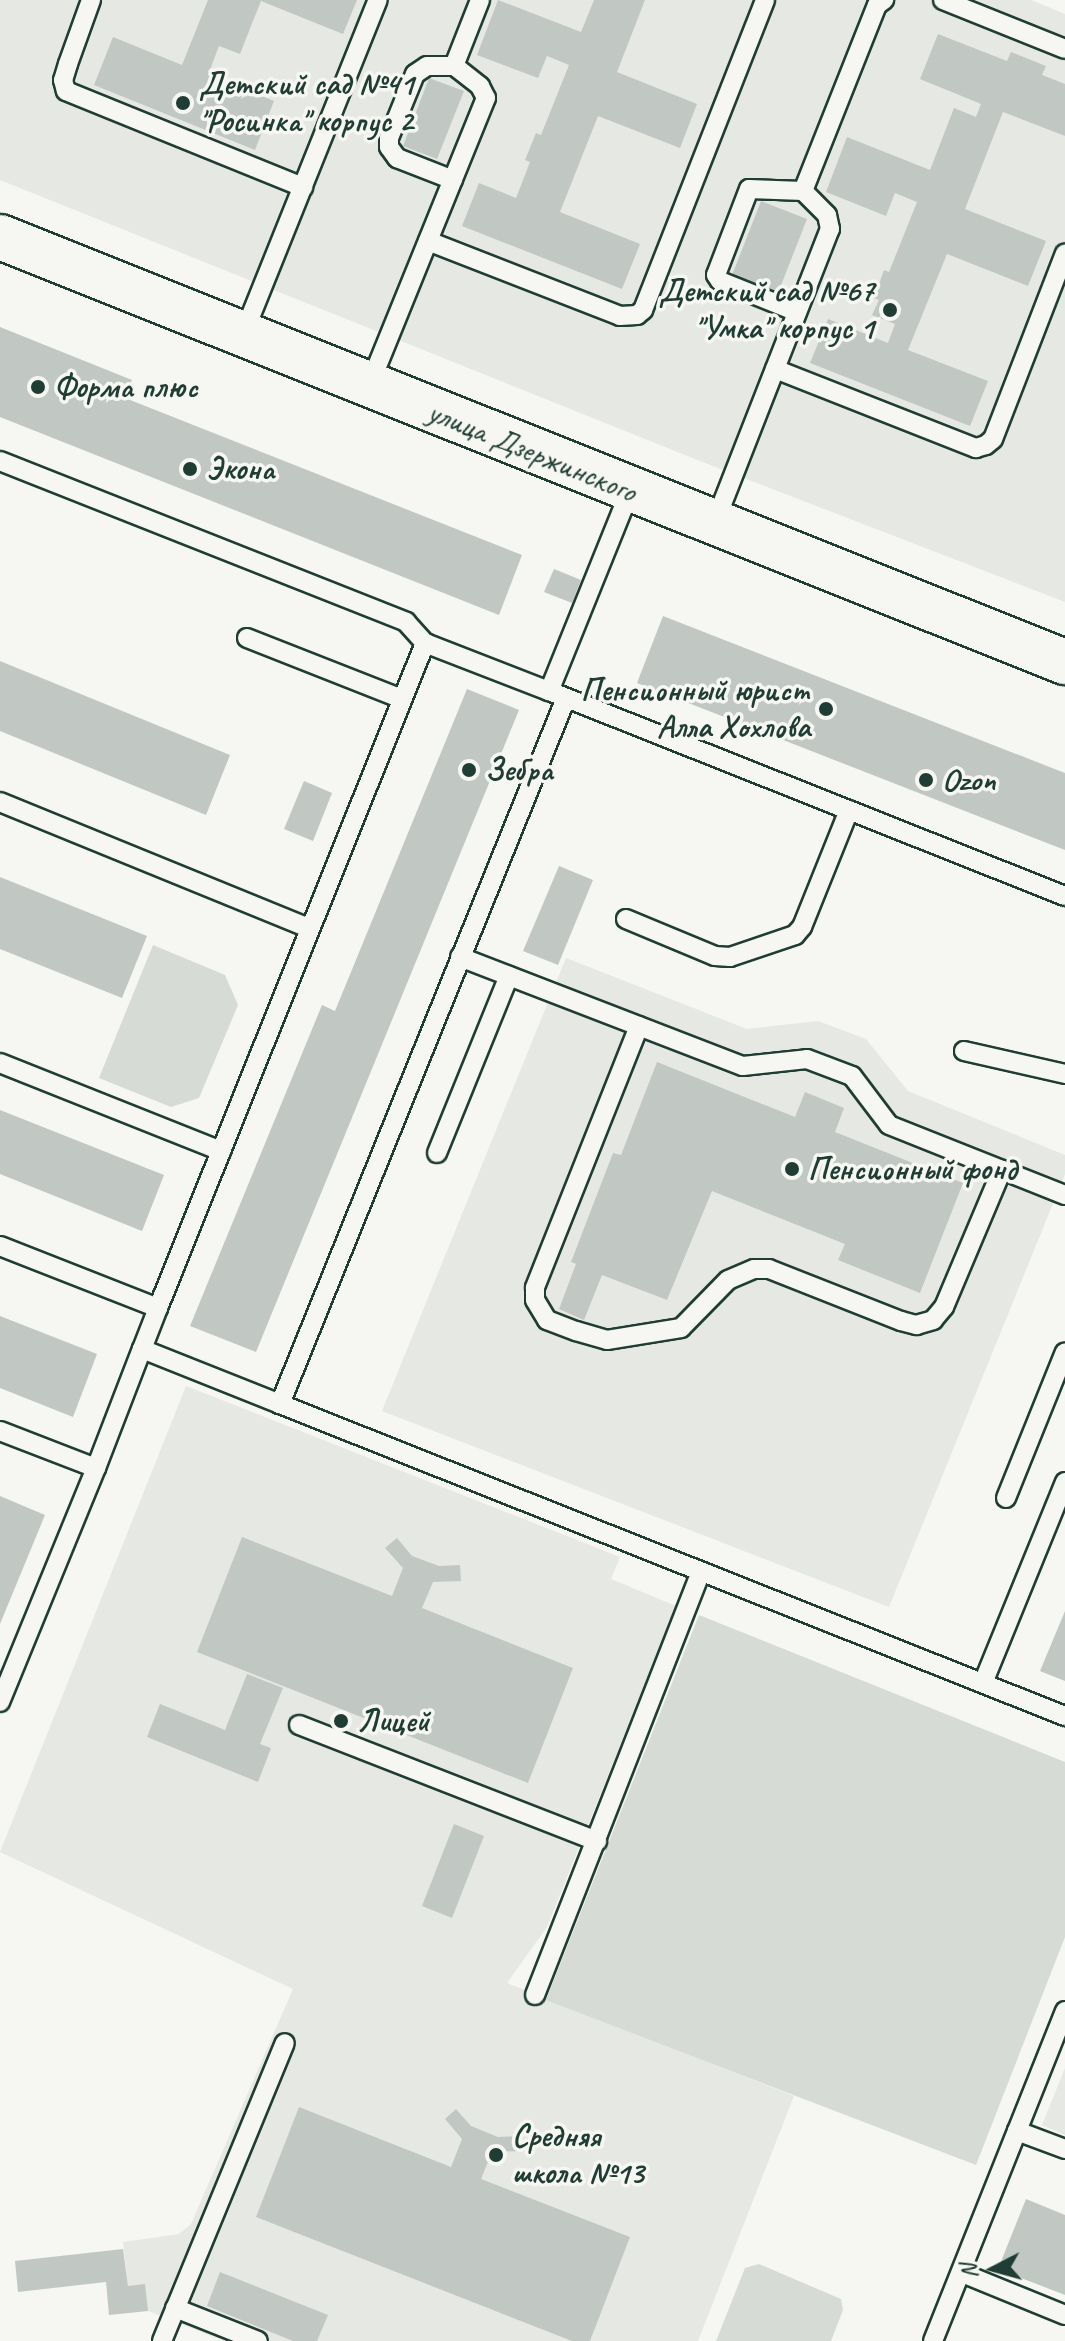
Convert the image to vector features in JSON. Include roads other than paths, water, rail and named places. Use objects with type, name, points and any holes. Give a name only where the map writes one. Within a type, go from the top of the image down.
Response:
[{"type":"street","name":"улица Дзержинского","points":[[0,237],[714,525],[1065,662]]},
{"type":"lane","points":[[91,0],[63,80],[66,91],[303,187]]},
{"type":"lane","points":[[243,335],[378,0]]},
{"type":"lane","points":[[454,66],[480,0]]},
{"type":"lane","points":[[428,241],[620,316],[637,315],[643,310],[765,0]]},
{"type":"lane","points":[[803,191],[877,5],[884,0]]},
{"type":"lane","points":[[943,0],[1065,49]]},
{"type":"lane","points":[[369,386],[453,180],[486,98],[480,86],[454,66],[427,66],[415,74],[389,138],[392,153],[397,158],[453,180]]},
{"type":"lane","points":[[714,525],[830,229],[827,215],[803,191],[753,188],[745,192],[716,268],[720,281],[797,312]]},
{"type":"lane","points":[[775,369],[976,448],[986,445],[993,439],[1065,253]]},
{"type":"lane","points":[[0,461],[406,622],[425,643],[1065,896]]},
{"type":"lane","points":[[280,1404],[460,957],[630,491]]},
{"type":"lane","points":[[247,638],[402,699]]},
{"type":"lane","points":[[0,1702],[425,643]]},
{"type":"lane","points":[[0,802],[309,928]]},
{"type":"lane","points":[[626,919],[715,956],[730,957],[795,935],[849,810]]},
{"type":"lane","points":[[460,957],[743,1066],[807,1059],[852,1076],[889,1125],[1065,1195]]},
{"type":"lane","points":[[437,1153],[509,976]]},
{"type":"lane","points":[[639,1026],[535,1288],[535,1300],[547,1320],[576,1331],[616,1339],[681,1328],[728,1280],[754,1269],[769,1269],[901,1321],[916,1325],[933,1320],[944,1307],[1002,1170]]},
{"type":"lane","points":[[964,1051],[1065,1074]]},
{"type":"lane","points":[[0,1063],[221,1151]]},
{"type":"lane","points":[[0,1246],[158,1308]]},
{"type":"lane","points":[[142,1349],[1065,1716]]},
{"type":"lane","points":[[1006,1498],[1065,1352]]},
{"type":"lane","points":[[0,1431],[96,1468]]},
{"type":"lane","points":[[983,1683],[1065,1482]]},
{"type":"lane","points":[[535,1995],[701,1572]]},
{"type":"lane","points":[[299,1725],[597,1841]]},
{"type":"lane","points":[[933,2341],[1065,2011]]},
{"type":"lane","points":[[162,2341],[285,2043]]},
{"type":"lane","points":[[1017,2131],[1065,2149]]},
{"type":"lane","points":[[962,2273],[1065,2315]]},
{"type":"lane","points":[[175,2308],[258,2341]]},
{"type":"place","name":"Детский сад №41 \"Росинка\" корпус 2","points":[[183,103]]},
{"type":"place","name":"Детский сад №67 \"Умка\" корпус 1","points":[[890,310]]},
{"type":"place","name":"Форма плюс","points":[[38,387]]},
{"type":"place","name":"Экона","points":[[190,469]]},
{"type":"place","name":"Пенсионный юрист Алла Хохлова","points":[[826,709]]},
{"type":"place","name":"Зебра","points":[[469,770]]},
{"type":"place","name":"Ozon","points":[[926,780]]},
{"type":"place","name":"Пенсионный фонд","points":[[792,1169]]},
{"type":"place","name":"Лицей","points":[[341,1721]]},
{"type":"place","name":"Средняя школа №13","points":[[496,2155]]}]
